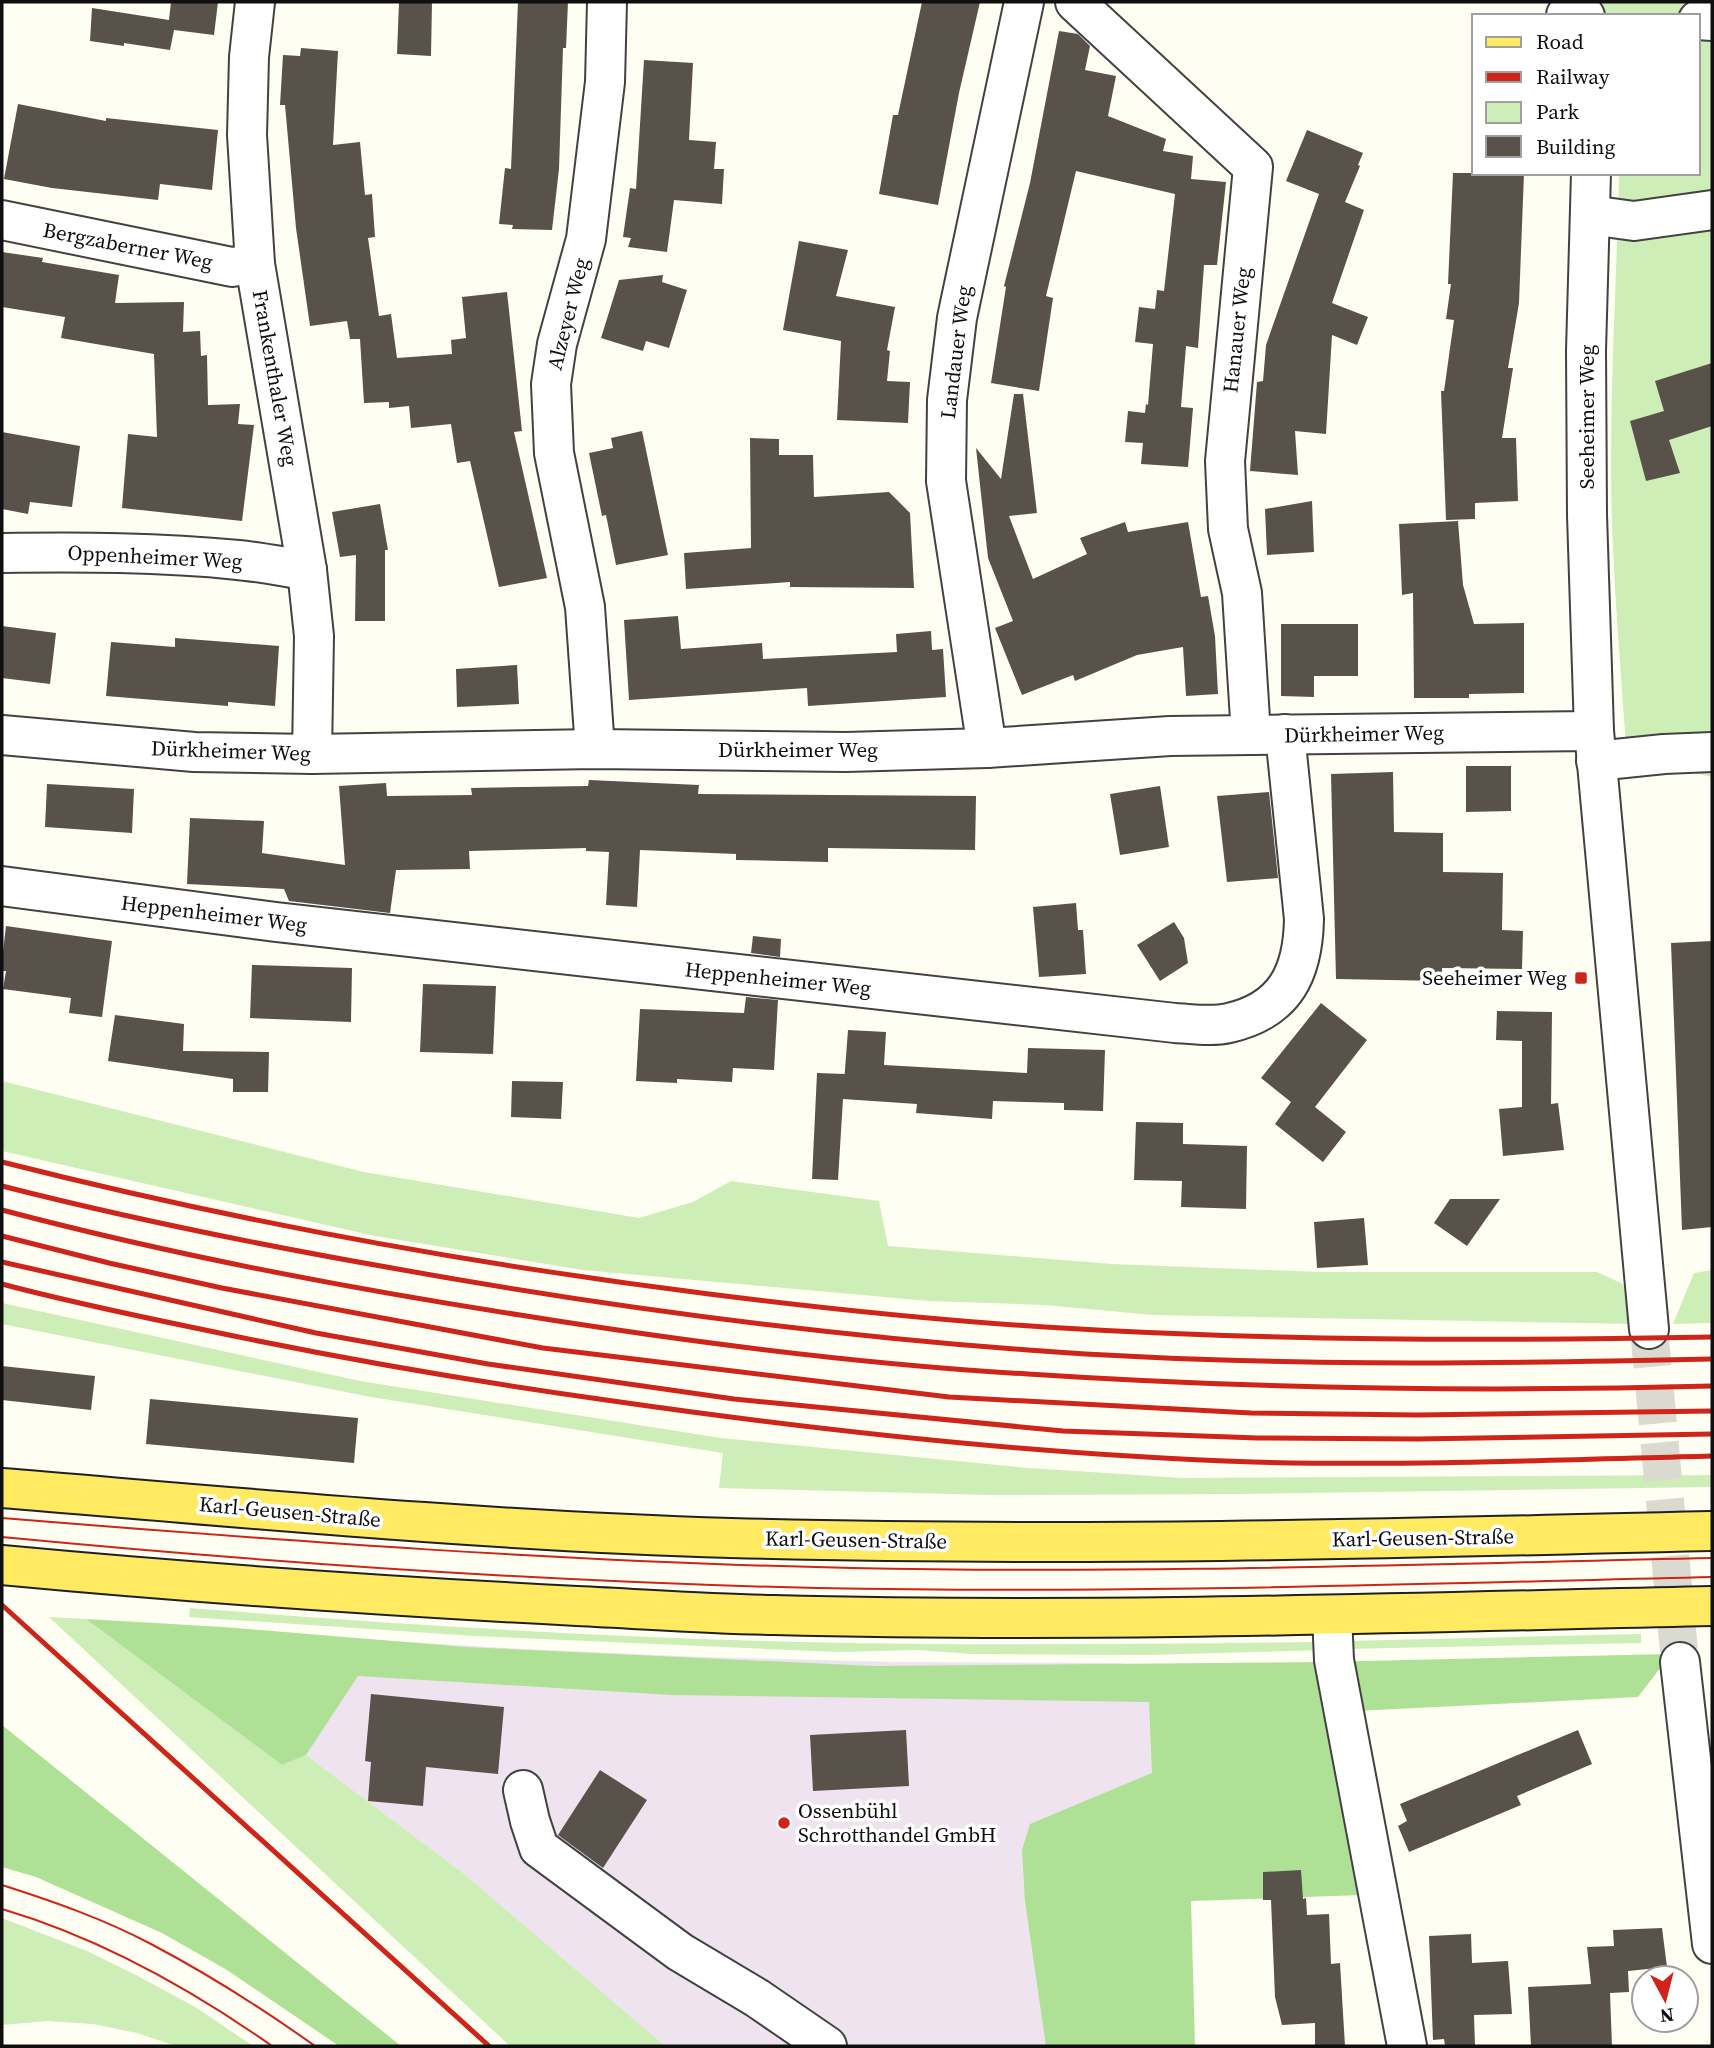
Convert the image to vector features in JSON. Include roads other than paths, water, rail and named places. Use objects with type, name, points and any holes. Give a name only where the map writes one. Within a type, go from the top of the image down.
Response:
[{"type":"main road","name":"Karl-Geusen-Straße","points":[[2,1488],[450,1525],[727,1538],[1035,1544],[1377,1540],[1712,1531]]},
{"type":"main road","points":[[2,1565],[454,1600],[771,1615],[1038,1618],[1332,1615],[1712,1606]]},
{"type":"street","name":"Frankenthaler Weg","points":[[255,2],[249,57],[247,135],[255,264],[307,570],[314,636],[312,754]]},
{"type":"street","name":"Alzeyer Weg","points":[[595,750],[585,607],[554,453],[551,384],[556,344],[586,239],[605,82],[607,2]]},
{"type":"street","name":"Landauer Weg","points":[[987,748],[946,481],[947,400],[957,318],[1024,2]]},
{"type":"street","name":"Hanauer Weg","points":[[1075,2],[1253,167],[1225,461],[1227,528],[1268,735]]},
{"type":"street","name":"Seeheimer Weg","points":[[1591,175],[1586,351],[1587,515],[1595,746],[1649,1329]]},
{"type":"street","points":[[1590,215],[1634,221],[1712,210]]},
{"type":"street","name":"Bergzaberner Weg","points":[[2,220],[232,267],[255,264]]},
{"type":"street","name":"Oppenheimer Weg","points":[[2,553],[159,554],[242,560],[307,570]]},
{"type":"street","name":"Dürkheimer Weg","points":[[2,735],[194,752],[312,754],[595,750],[846,752],[987,748],[1170,736],[1268,735],[1595,746],[1664,754],[1712,752]]},
{"type":"street","name":"Heppenheimer Weg","points":[[2,886],[276,922],[1148,1020],[1228,1024],[1254,1015],[1272,1004],[1298,967],[1303,943],[1304,919],[1268,735]]},
{"type":"street","points":[[1332,1615],[1334,1660],[1408,2046]]},
{"type":"street","points":[[1680,1662],[1700,1731],[1712,1944]]},
{"type":"street","points":[[523,1790],[539,1848],[680,1952],[757,1998],[827,2046]]},
{"type":"tunnel","points":[[1649,1329],[1680,1662]]},
{"type":"tram line","points":[[2,1518],[427,1549],[639,1561],[852,1568],[1175,1569],[1712,1558]]},
{"type":"tram line","points":[[2,1537],[409,1570],[817,1588],[1153,1589],[1712,1577]]},
{"type":"tram line","points":[[2,1885],[78,1911],[151,1944],[235,1992],[315,2046]]},
{"type":"tram line","points":[[2,1909],[73,1934],[142,1967],[209,2004],[272,2046]]},
{"type":"railway","points":[[2,1162],[265,1222],[442,1255],[620,1282],[877,1313],[1045,1327],[1212,1335],[1462,1339],[1712,1337]]},
{"type":"railway","points":[[2,1186],[196,1231],[471,1282],[709,1317],[868,1336],[1028,1350],[1284,1362],[1455,1363],[1712,1359]]},
{"type":"railway","points":[[2,1210],[195,1256],[390,1294],[646,1334],[836,1358],[964,1370],[1284,1386],[1456,1389],[1712,1386]]},
{"type":"railway","points":[[2,1236],[222,1288],[543,1348],[949,1397],[1251,1413],[1418,1415],[1712,1411]]},
{"type":"railway","points":[[2,1262],[316,1333],[488,1364],[734,1399],[1063,1431],[1258,1438],[1417,1439],[1712,1434]]},
{"type":"railway","points":[[2,1284],[255,1340],[455,1377],[687,1411],[929,1440],[1091,1454],[1253,1462],[1425,1463],[1712,1456]]},
{"type":"railway","points":[[2,1605],[489,2046]]},
{"type":"place","name":"Seeheimer Weg","points":[[1581,978]]},
{"type":"place","name":"Ossenbühl Schrotthandel GmbH","points":[[784,1823]]}]
